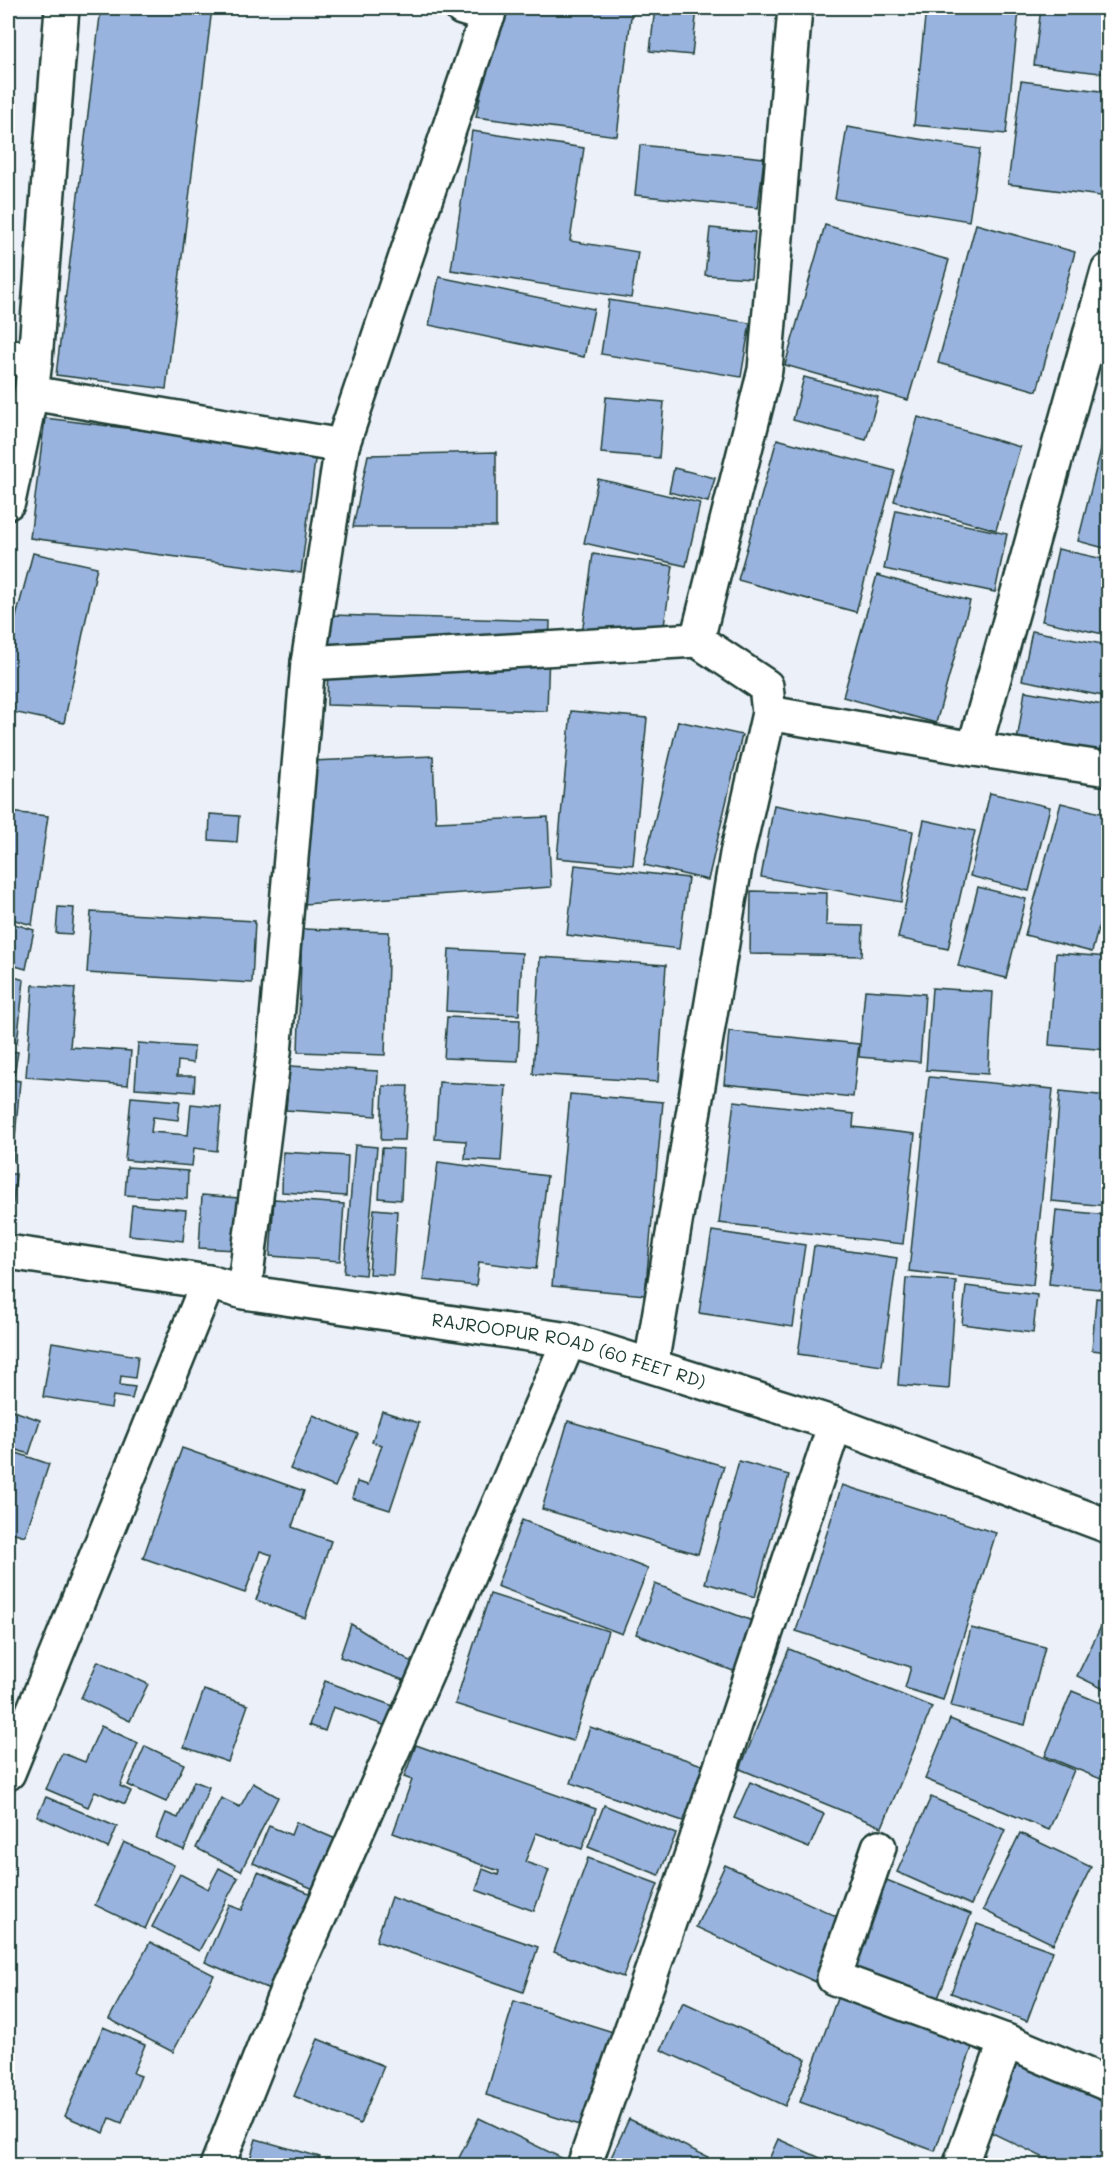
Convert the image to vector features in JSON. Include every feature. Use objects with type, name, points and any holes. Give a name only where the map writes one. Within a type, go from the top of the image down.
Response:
[{"type":"street","points":[[8,502],[31,393],[21,359],[62,8]]},
{"type":"street","points":[[697,640],[765,370],[795,8]]},
{"type":"street","points":[[244,1292],[274,1053],[309,663],[342,446],[480,10]]},
{"type":"street","points":[[974,750],[1108,271]]},
{"type":"street","points":[[31,393],[342,446]]},
{"type":"street","points":[[309,663],[697,640],[766,686],[769,713],[737,854],[651,1365]]},
{"type":"street","points":[[769,713],[974,750],[1108,769]]},
{"type":"street","name":"RAJROOPUR ROAD (60 FEET RD)","points":[[8,1252],[208,1282],[244,1292],[569,1340],[835,1424],[1108,1527]]},
{"type":"street","points":[[8,1773],[208,1282]]},
{"type":"street","points":[[217,2166],[287,1990],[429,1668],[569,1340]]},
{"type":"street","points":[[584,2166],[675,1905],[835,1424]]},
{"type":"street","points":[[879,1847],[834,1978],[1006,2041],[1108,2084]]},
{"type":"street","points":[[960,2166],[1006,2041]]},
{"type":"building","points":[[101,8],[212,8],[166,389],[56,375]]},
{"type":"building","points":[[498,8],[632,8],[617,136],[476,117]]},
{"type":"building","points":[[655,8],[697,8],[692,55],[650,51]]},
{"type":"building","points":[[926,8],[989,8],[1019,11],[1006,134],[914,125]]},
{"type":"building","points":[[1041,8],[1108,8],[1108,74],[1034,65]]},
{"type":"building","points":[[1021,81],[1108,92],[1108,197],[1008,184]]},
{"type":"building","points":[[847,127],[980,149],[969,221],[835,199]]},
{"type":"building","points":[[472,131],[584,148],[570,241],[638,252],[631,298],[451,270]]},
{"type":"building","points":[[640,145],[764,158],[758,208],[635,195]]},
{"type":"building","points":[[976,224],[1075,252],[1037,391],[938,363]]},
{"type":"building","points":[[825,225],[949,260],[908,400],[785,365]]},
{"type":"building","points":[[710,228],[755,232],[751,278],[705,275]]},
{"type":"building","points":[[439,277],[594,309],[584,357],[429,325]]},
{"type":"building","points":[[609,300],[750,323],[741,377],[601,354]]},
{"type":"building","points":[[804,377],[878,397],[866,440],[793,420]]},
{"type":"building","points":[[606,397],[664,402],[659,458],[601,453]]},
{"type":"building","points":[[918,417],[1020,447],[996,530],[894,501]]},
{"type":"building","points":[[45,418],[316,452],[301,573],[30,538]]},
{"type":"building","points":[[1106,429],[1108,429],[1108,549],[1078,541]]},
{"type":"building","points":[[777,439],[895,471],[856,612],[738,580]]},
{"type":"building","points":[[496,452],[496,527],[353,527],[368,455]]},
{"type":"building","points":[[674,468],[715,478],[708,502],[669,492]]},
{"type":"building","points":[[598,479],[700,503],[686,566],[584,543]]},
{"type":"building","points":[[896,510],[1007,534],[995,592],[884,569]]},
{"type":"building","points":[[1058,549],[1108,560],[1108,635],[1042,621]]},
{"type":"building","points":[[33,553],[97,567],[64,723],[8,711],[8,647]]},
{"type":"building","points":[[593,554],[673,566],[660,652],[581,641]]},
{"type":"building","points":[[877,575],[970,601],[936,723],[843,697]]},
{"type":"building","points":[[329,615],[550,621],[547,711],[327,705]]},
{"type":"building","points":[[1032,631],[1108,645],[1108,697],[1022,680]]},
{"type":"building","points":[[1025,691],[1108,706],[1108,757],[1017,741]]},
{"type":"building","points":[[571,711],[647,718],[633,865],[557,858]]},
{"type":"building","points":[[678,721],[742,735],[708,880],[644,865]]},
{"type":"building","points":[[433,756],[436,822],[548,817],[551,887],[304,904],[311,761]]},
{"type":"building","points":[[990,793],[1050,807],[1029,891],[970,876]]},
{"type":"building","points":[[1061,803],[1108,815],[1108,891],[1092,952],[1025,935]]},
{"type":"building","points":[[774,805],[913,831],[901,902],[761,877]]},
{"type":"building","points":[[8,812],[48,816],[32,925],[8,918]]},
{"type":"building","points":[[210,814],[239,816],[237,842],[209,840]]},
{"type":"building","points":[[924,820],[975,831],[948,949],[898,938]]},
{"type":"building","points":[[575,865],[688,878],[679,949],[567,935]]},
{"type":"building","points":[[978,887],[1026,899],[1006,978],[958,966]]},
{"type":"building","points":[[751,891],[827,893],[826,925],[863,926],[862,956],[750,954]]},
{"type":"building","points":[[58,907],[74,908],[72,934],[56,933]]},
{"type":"building","points":[[91,912],[255,921],[252,983],[87,973]]},
{"type":"building","points":[[8,922],[34,930],[26,969],[8,964]]},
{"type":"building","points":[[302,929],[389,932],[385,1055],[298,1052]]},
{"type":"building","points":[[449,949],[522,953],[519,1015],[446,1011]]},
{"type":"building","points":[[1056,953],[1108,957],[1108,1050],[1049,1045]]},
{"type":"building","points":[[540,957],[666,965],[658,1082],[533,1074]]},
{"type":"building","points":[[8,975],[24,980],[17,1043],[8,1042]]},
{"type":"building","points":[[33,985],[75,988],[70,1047],[131,1051],[128,1085],[26,1077]]},
{"type":"building","points":[[932,988],[993,992],[988,1074],[926,1070]]},
{"type":"building","points":[[865,990],[925,994],[920,1062],[859,1057]]},
{"type":"building","points":[[447,1017],[520,1020],[518,1061],[444,1058]]},
{"type":"building","points":[[729,1031],[859,1044],[853,1097],[724,1084]]},
{"type":"building","points":[[138,1043],[194,1047],[193,1063],[178,1061],[177,1076],[195,1076],[194,1092],[135,1088]]},
{"type":"building","points":[[8,1051],[18,1052],[14,1075],[8,1075]]},
{"type":"building","points":[[290,1066],[378,1071],[376,1116],[286,1110]]},
{"type":"building","points":[[929,1077],[1053,1089],[1033,1285],[909,1271]]},
{"type":"building","points":[[8,1079],[20,1081],[13,1161],[8,1160]]},
{"type":"building","points":[[439,1082],[506,1086],[501,1161],[465,1159],[466,1141],[435,1139]]},
{"type":"building","points":[[383,1086],[408,1086],[405,1140],[381,1140]]},
{"type":"building","points":[[1060,1091],[1108,1096],[1108,1206],[1051,1201]]},
{"type":"building","points":[[570,1094],[663,1102],[645,1295],[552,1286]]},
{"type":"building","points":[[131,1097],[180,1101],[178,1120],[153,1117],[151,1132],[188,1135],[191,1104],[221,1107],[217,1151],[194,1148],[192,1166],[125,1160]]},
{"type":"building","points":[[734,1101],[854,1114],[853,1127],[915,1134],[903,1244],[719,1223]]},
{"type":"building","points":[[355,1145],[377,1147],[365,1275],[344,1273]]},
{"type":"building","points":[[382,1148],[403,1149],[401,1200],[379,1198]]},
{"type":"building","points":[[283,1152],[348,1156],[346,1196],[282,1192]]},
{"type":"building","points":[[438,1162],[547,1176],[536,1269],[479,1262],[476,1286],[423,1280]]},
{"type":"building","points":[[127,1167],[188,1171],[187,1199],[125,1195]]},
{"type":"building","points":[[8,1174],[16,1174],[12,1213],[8,1212]]},
{"type":"building","points":[[202,1195],[239,1198],[236,1250],[199,1248]]},
{"type":"building","points":[[274,1199],[344,1204],[340,1261],[270,1256]]},
{"type":"building","points":[[132,1205],[186,1210],[183,1241],[129,1235]]},
{"type":"building","points":[[374,1209],[397,1211],[393,1275],[369,1274]]},
{"type":"building","points":[[1056,1210],[1108,1215],[1108,1290],[1049,1284]]},
{"type":"building","points":[[712,1231],[805,1245],[793,1327],[699,1313]]},
{"type":"building","points":[[814,1246],[897,1258],[882,1366],[798,1354]]},
{"type":"building","points":[[906,1278],[956,1281],[949,1389],[898,1385]]},
{"type":"building","points":[[966,1286],[1037,1295],[1033,1333],[962,1324]]},
{"type":"building","points":[[1096,1298],[1108,1299],[1108,1352],[1092,1350]]},
{"type":"building","points":[[52,1342],[138,1356],[135,1378],[121,1376],[120,1385],[135,1387],[132,1399],[113,1396],[111,1408],[43,1397]]},
{"type":"building","points":[[8,1409],[40,1420],[29,1454],[8,1447]]},
{"type":"building","points":[[382,1411],[419,1423],[390,1510],[352,1498],[357,1482],[368,1485],[382,1445],[372,1442]]},
{"type":"building","points":[[313,1415],[358,1434],[335,1487],[290,1469]]},
{"type":"building","points":[[568,1421],[724,1466],[698,1554],[542,1509]]},
{"type":"building","points":[[182,1448],[304,1491],[292,1527],[331,1541],[305,1618],[256,1600],[272,1555],[260,1551],[245,1593],[143,1558]]},
{"type":"building","points":[[8,1450],[49,1464],[25,1536],[8,1531]]},
{"type":"building","points":[[739,1461],[789,1475],[755,1597],[705,1583]]},
{"type":"building","points":[[842,1485],[996,1533],[943,1700],[905,1688],[911,1667],[796,1631]]},
{"type":"building","points":[[522,1520],[648,1569],[622,1634],[497,1586]]},
{"type":"building","points":[[655,1584],[755,1622],[736,1672],[636,1634]]},
{"type":"building","points":[[490,1594],[608,1631],[573,1741],[455,1704]]},
{"type":"building","points":[[1108,1612],[1108,1691],[1077,1676]]},
{"type":"building","points":[[351,1624],[412,1662],[406,1681],[340,1657]]},
{"type":"building","points":[[971,1628],[1045,1647],[1025,1725],[951,1706]]},
{"type":"building","points":[[789,1649],[932,1707],[882,1827],[740,1769]]},
{"type":"building","points":[[98,1661],[148,1684],[130,1721],[81,1698]]},
{"type":"building","points":[[325,1681],[396,1707],[389,1727],[333,1707],[325,1731],[309,1725]]},
{"type":"building","points":[[204,1690],[248,1705],[228,1762],[184,1747]]},
{"type":"building","points":[[1072,1691],[1108,1706],[1108,1782],[1045,1756]]},
{"type":"building","points":[[950,1719],[1074,1770],[1049,1830],[925,1779]]},
{"type":"building","points":[[101,1726],[138,1743],[120,1786],[131,1791],[125,1804],[95,1791],[88,1807],[46,1789],[62,1753],[85,1762]]},
{"type":"building","points":[[590,1727],[705,1766],[686,1822],[571,1783]]},
{"type":"building","points":[[416,1745],[596,1809],[582,1849],[536,1833],[525,1862],[549,1870],[534,1911],[476,1890],[483,1869],[498,1875],[499,1871],[393,1833],[412,1780],[404,1777]]},
{"type":"building","points":[[145,1746],[184,1764],[166,1802],[128,1785]]},
{"type":"building","points":[[194,1781],[209,1787],[184,1850],[156,1838],[166,1813],[178,1818]]},
{"type":"building","points":[[750,1782],[824,1814],[809,1848],[734,1818]]},
{"type":"building","points":[[253,1783],[278,1797],[241,1871],[196,1848],[221,1798],[240,1807]]},
{"type":"building","points":[[46,1797],[117,1827],[108,1848],[37,1816]]},
{"type":"building","points":[[931,1797],[1005,1830],[971,1905],[897,1872]]},
{"type":"building","points":[[604,1805],[676,1834],[659,1875],[588,1847]]},
{"type":"building","points":[[296,1822],[338,1840],[316,1890],[253,1863],[269,1826],[291,1835]]},
{"type":"building","points":[[1020,1833],[1091,1867],[1053,1944],[983,1910]]},
{"type":"building","points":[[124,1842],[174,1865],[145,1929],[95,1905]]},
{"type":"building","points":[[588,1858],[658,1884],[623,1977],[554,1952]]},
{"type":"building","points":[[725,1865],[847,1921],[818,1983],[696,1927]]},
{"type":"building","points":[[219,1868],[238,1878],[199,1951],[152,1927],[180,1874],[208,1889]]},
{"type":"building","points":[[258,1872],[314,1895],[274,1991],[205,1962],[229,1905],[242,1910]]},
{"type":"building","points":[[884,1879],[971,1914],[936,2003],[848,1970]]},
{"type":"building","points":[[391,1897],[538,1947],[523,1992],[376,1941]]},
{"type":"building","points":[[977,1924],[1053,1951],[1027,2021],[951,1993]]},
{"type":"building","points":[[150,1942],[214,1975],[173,2052],[109,2019]]},
{"type":"building","points":[[840,1990],[975,2039],[935,2151],[800,2102]]},
{"type":"building","points":[[514,2001],[613,2032],[583,2126],[486,2095]]},
{"type":"building","points":[[683,2002],[806,2059],[785,2106],[661,2050]]},
{"type":"building","points":[[103,2027],[145,2045],[133,2073],[141,2076],[122,2123],[110,2118],[104,2133],[65,2116]]},
{"type":"building","points":[[318,2039],[384,2066],[360,2124],[294,2096]]},
{"type":"building","points":[[1018,2062],[1108,2104],[1108,2166],[1061,2166],[986,2130]]},
{"type":"building","points":[[479,2118],[568,2161],[566,2166],[455,2166]]},
{"type":"building","points":[[629,2119],[708,2157],[704,2166],[607,2166]]},
{"type":"building","points":[[256,2139],[320,2157],[317,2166],[248,2166]]},
{"type":"building","points":[[778,2139],[838,2166],[766,2166]]}]
